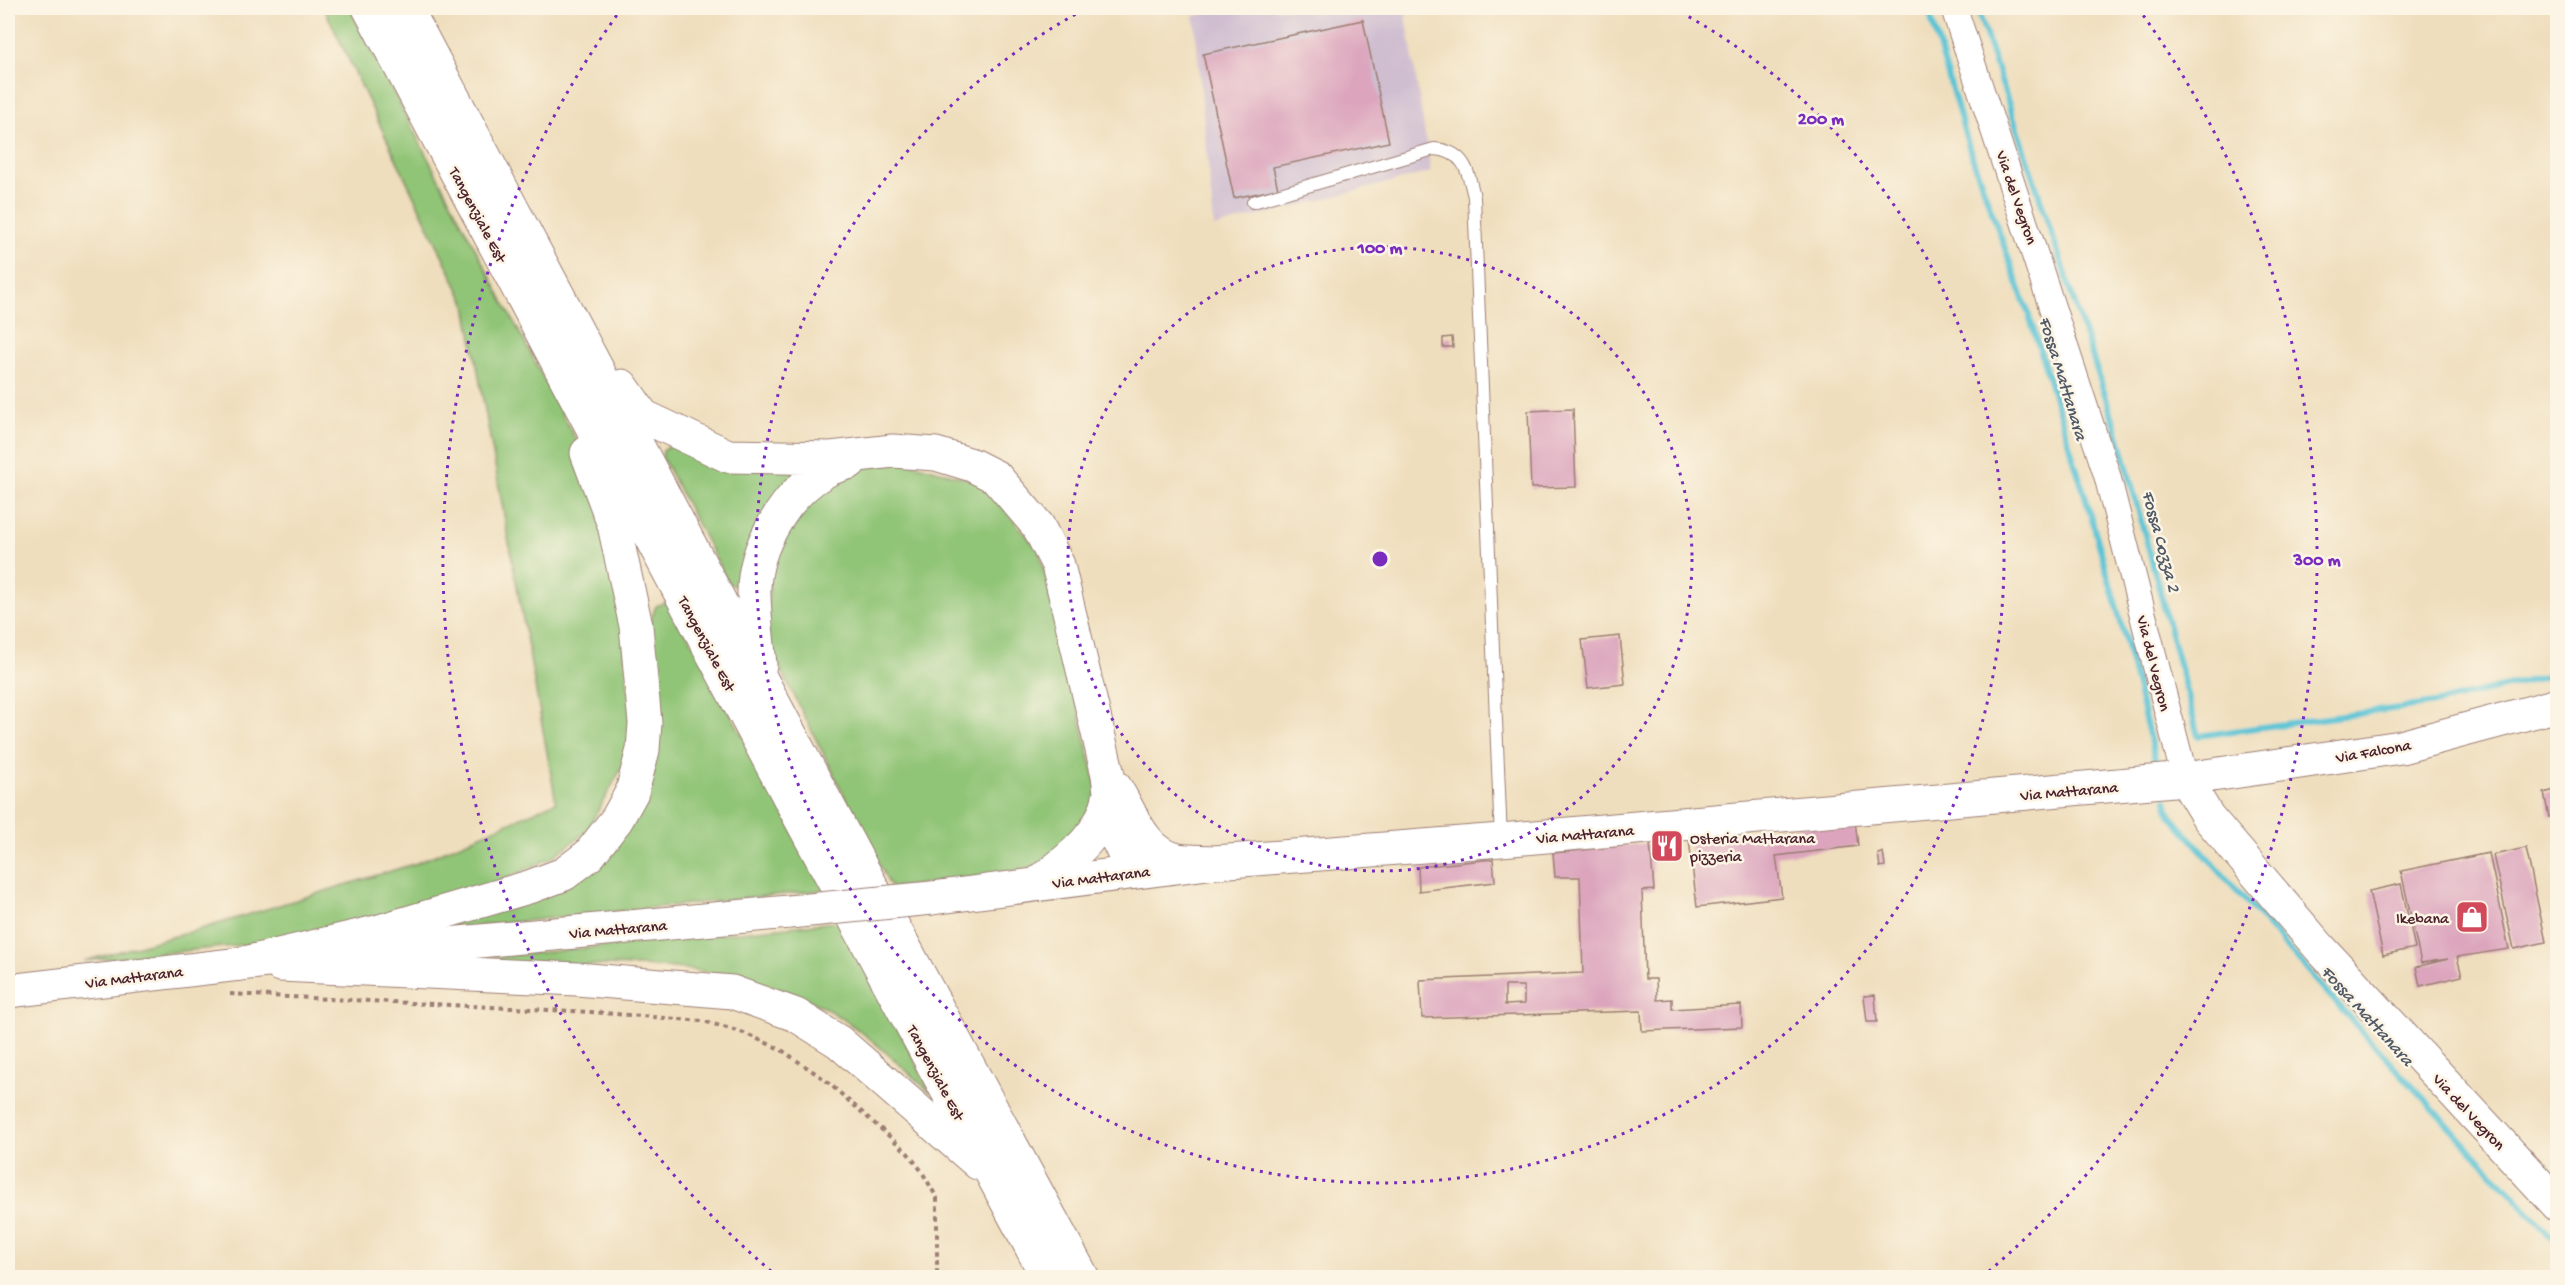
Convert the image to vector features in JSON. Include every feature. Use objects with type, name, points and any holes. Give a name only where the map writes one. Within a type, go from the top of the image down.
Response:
[{"type":"main road","name":"Tangenziale Est","points":[[369,8],[1048,1278]]},
{"type":"main road","name":"Tangenziale Est","points":[[405,8],[1083,1278]]},
{"type":"main road","points":[[538,256],[643,416],[728,456],[777,458],[866,456],[893,451],[936,454],[972,465],[996,477],[1038,526],[1058,565],[1108,775],[1115,835],[1133,872]]},
{"type":"main road","points":[[238,979],[376,932],[532,886],[564,874],[589,855],[617,819],[632,792],[643,750],[645,723],[636,626],[614,525],[541,328]]},
{"type":"main road","points":[[762,679],[754,589],[761,554],[774,525],[791,501],[811,481],[825,471],[866,456]]},
{"type":"main road","name":"Via Falcona","points":[[2185,779],[2401,747],[2558,705]]},
{"type":"main road","points":[[1108,775],[1140,832],[1156,850],[1177,860],[1216,862]]},
{"type":"main road","points":[[1037,884],[1093,836],[1103,822],[1109,799],[1108,775]]},
{"type":"main road","name":"Via Mattarana","points":[[11,992],[238,979],[789,912],[932,898],[1216,862],[1501,840],[2185,779]]},
{"type":"main road","name":"Via del Vegron","points":[[2185,779],[2208,817],[2320,948],[2558,1205]]},
{"type":"main road","points":[[1133,872],[1140,832]]},
{"type":"main road","points":[[238,979],[577,980],[732,992],[796,1015],[839,1042],[993,1177]]},
{"type":"street","name":"Via del Vegron","points":[[1954,8],[2107,475],[2185,779]]},
{"type":"lane","points":[[1253,202],[1434,149],[1449,150],[1459,157],[1469,175],[1474,197],[1501,840]]},
{"type":"path","points":[[238,979],[703,1022],[744,1033],[780,1049],[824,1079],[906,1151],[921,1170],[936,1198],[937,1278]]},
{"type":"shaded area","points":[[1225,8],[1405,9],[1431,172],[1214,227],[1194,16]]},
{"type":"green space","points":[[324,8],[349,8],[596,478],[617,558],[632,736],[624,764],[586,832],[551,858],[490,886],[302,939],[84,961],[201,929],[417,863],[556,802],[466,305]]},
{"type":"green space","points":[[670,445],[797,471],[741,586],[729,584],[662,457],[663,451]]},
{"type":"green space","points":[[904,461],[982,483],[1039,550],[1097,787],[1090,826],[1038,865],[1002,874],[891,888],[771,650],[766,632],[771,562],[800,509],[856,469]]},
{"type":"green space","points":[[666,602],[672,604],[825,890],[408,933],[618,833],[650,622],[656,606]]},
{"type":"green space","points":[[845,921],[931,1093],[879,1046],[821,1006],[791,993],[729,975],[665,967],[422,965]]},
{"type":"building","points":[[1363,20],[1389,142],[1273,167],[1278,189],[1234,198],[1203,54]]},
{"type":"building","points":[[1452,337],[1453,347],[1443,347],[1443,338]]},
{"type":"building","points":[[1573,409],[1576,487],[1531,488],[1528,411]]},
{"type":"building","points":[[1620,636],[1625,684],[1588,688],[1582,640]]},
{"type":"building","points":[[2558,789],[2558,815],[2549,817],[2544,793]]},
{"type":"building","points":[[1855,821],[1858,846],[1776,856],[1782,897],[1697,907],[1689,839]]},
{"type":"building","points":[[1650,843],[1654,890],[1642,891],[1645,979],[1656,979],[1657,1000],[1672,999],[1672,1009],[1741,1005],[1742,1027],[1642,1031],[1641,1011],[1422,1018],[1420,980],[1583,973],[1580,877],[1555,877],[1553,853]],"holes":[[[1505,986],[1524,986],[1524,1004],[1505,1005]]]},
{"type":"building","points":[[2526,848],[2546,942],[2514,949],[2493,855]]},
{"type":"building","points":[[1883,852],[1885,866],[1880,867],[1878,854]]},
{"type":"building","points":[[2489,853],[2509,949],[2457,957],[2462,976],[2420,986],[2416,967],[2448,959],[2421,963],[2401,871]]},
{"type":"building","points":[[1493,859],[1495,882],[1419,891],[1418,867]]},
{"type":"building","points":[[2401,884],[2415,948],[2383,955],[2369,891]]},
{"type":"building","points":[[1875,995],[1877,1022],[1867,1022],[1864,996]]},
{"type":"waterway","name":"Fossa Mattanara","points":[[1928,8],[1971,154],[2030,318],[2086,499],[2122,626],[2156,763]]},
{"type":"waterway","name":"Fossa Cozza 2","points":[[1977,8],[2119,437],[2198,736],[2435,703],[2558,674]]},
{"type":"waterway","name":"Fossa Mattanara","points":[[2166,800],[2170,815],[2354,1023],[2558,1244]]},
{"type":"place","name":"Osteria Mattarana pizzeria","points":[[1667,846]]},
{"type":"place","name":"Ikebana","points":[[2472,917]]}]
